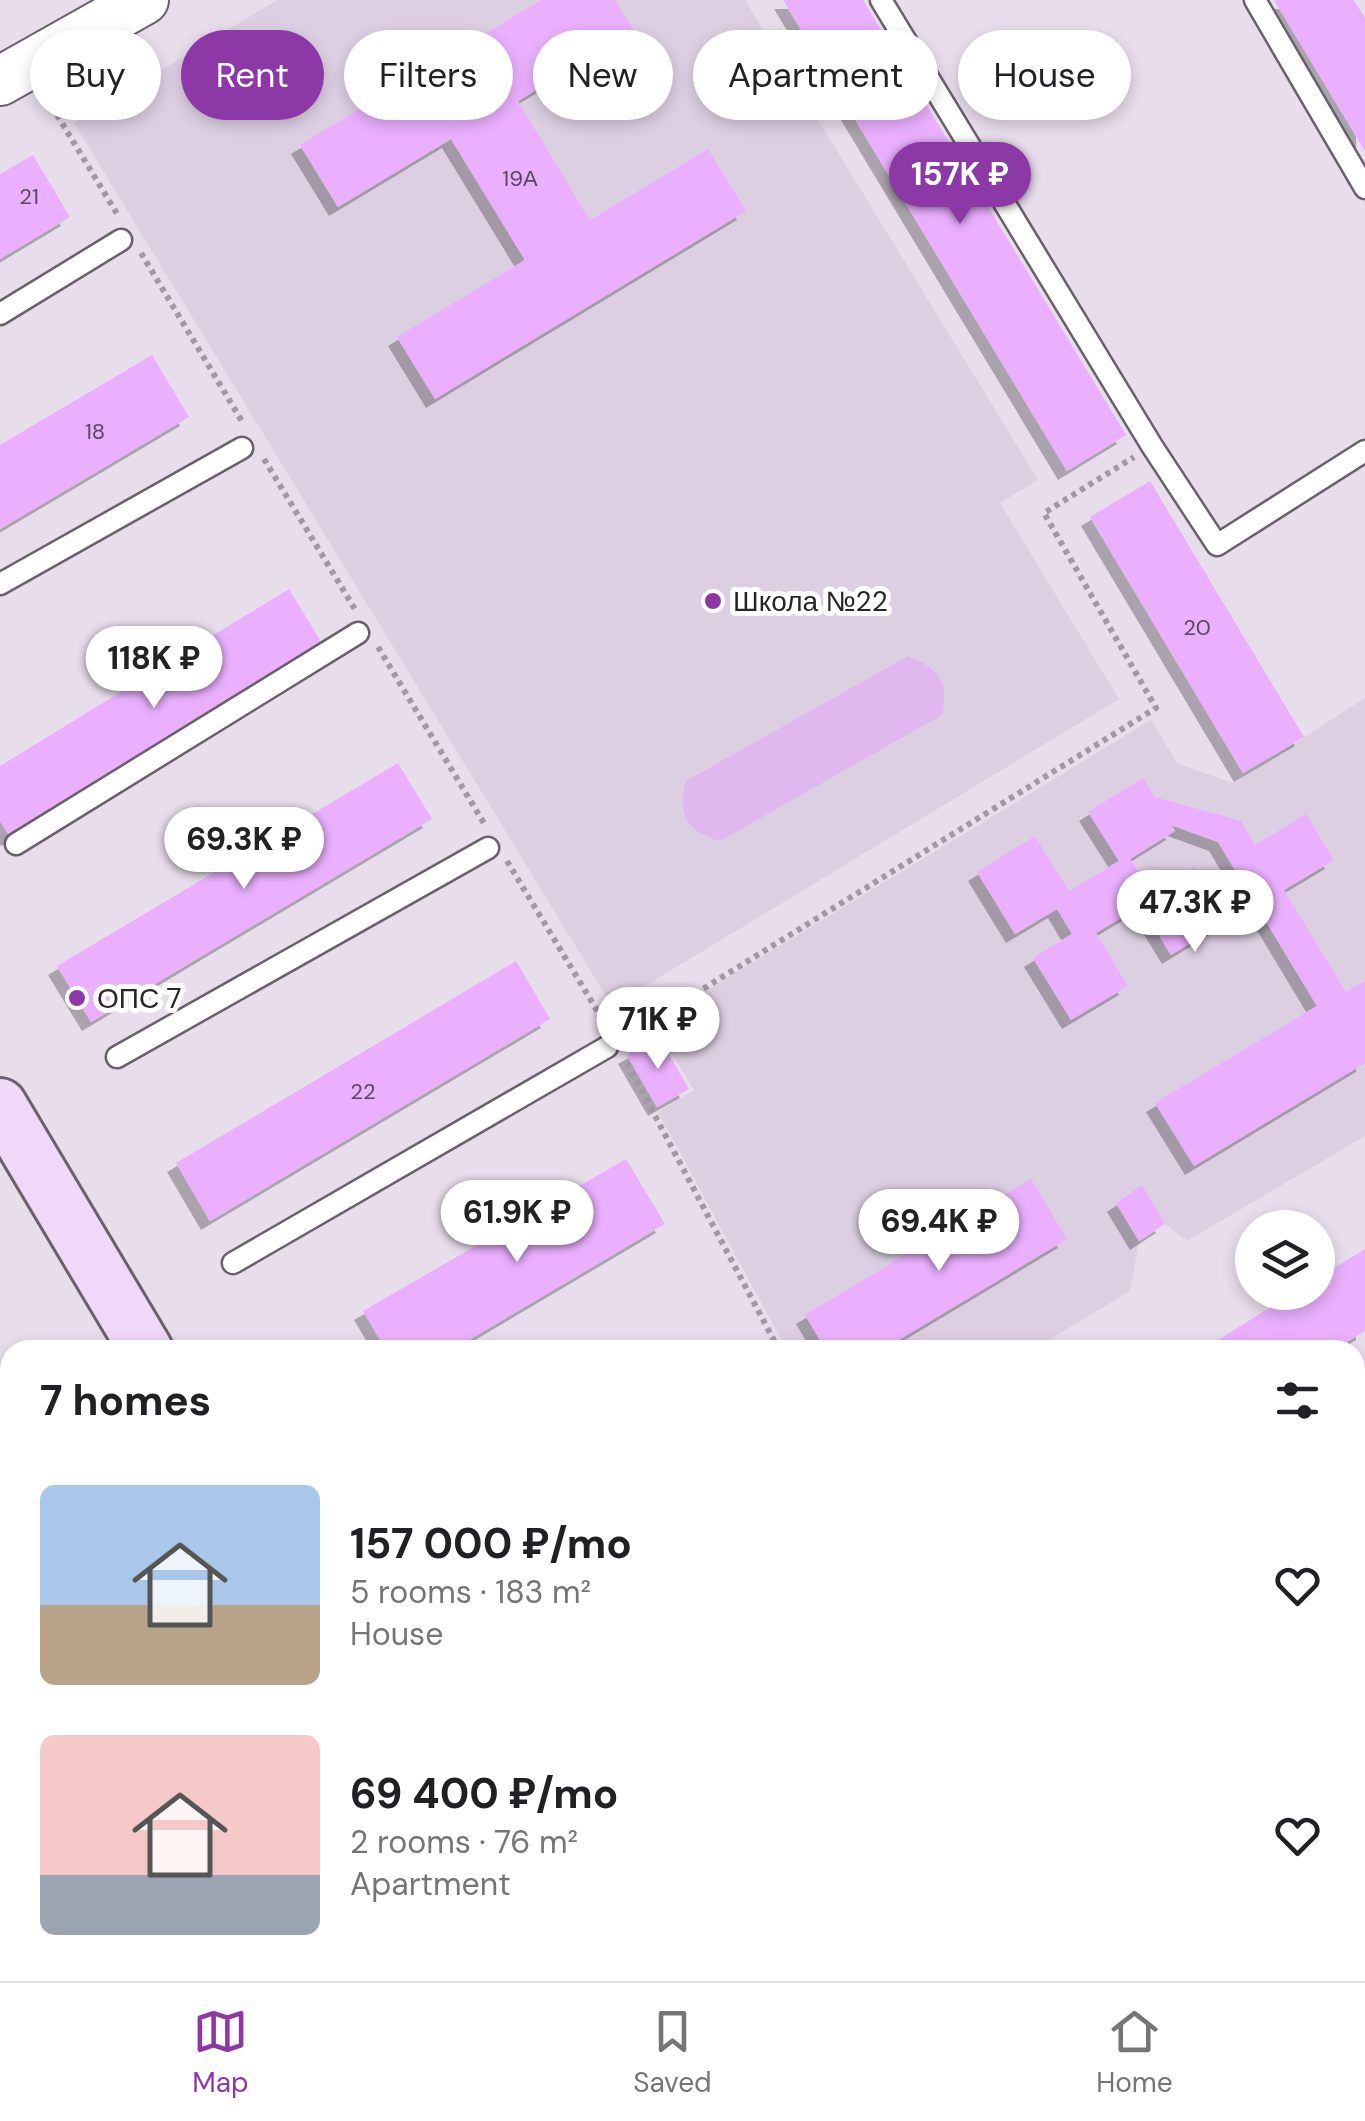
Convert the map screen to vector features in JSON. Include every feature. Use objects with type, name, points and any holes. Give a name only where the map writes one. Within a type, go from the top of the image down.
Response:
[{"type":"main road","points":[[0,1106],[130,1340]]},
{"type":"street","points":[[8,71],[144,0]]},
{"type":"lane","points":[[881,0],[1216,545],[1365,451]]},
{"type":"lane","points":[[1255,0],[1365,188]]},
{"type":"lane","points":[[0,314],[130,241]]},
{"type":"lane","points":[[0,584],[251,445]]},
{"type":"lane","points":[[16,844],[364,631]]},
{"type":"lane","points":[[116,1057],[495,849]]},
{"type":"lane","points":[[232,1263],[612,1045]]},
{"type":"path","points":[[60,120],[612,1045],[774,1340]]},
{"type":"path","points":[[612,1045],[1156,708],[1044,514],[1152,446]]},
{"type":"shaded area","name":"Школа №22","points":[[277,0],[745,0],[763,30],[693,30],[693,120],[818,120],[1038,480],[1000,503],[1119,699],[612,1006],[74,123],[161,120],[161,70],[181,58],[181,120],[324,120],[324,30],[227,30]]},
{"type":"shaded area","points":[[908,656],[928,666],[940,678],[944,694],[942,715],[720,841],[692,827],[684,812],[686,781]]},
{"type":"shaded area","points":[[1365,698],[1365,1136],[1187,1241],[1165,1224],[1142,1186],[1130,1193],[1116,1203],[1139,1241],[1130,1291],[1049,1340],[782,1340],[658,1112],[694,1090],[653,1023],[1151,720],[1178,764],[1233,783]]},
{"type":"building","points":[[541,0],[615,0],[633,30],[533,30],[533,92],[518,101],[590,220],[708,149],[746,211],[435,399],[397,337],[525,260],[451,139],[338,207],[300,145],[344,119],[513,120],[513,30],[491,30]]},
{"type":"building","points":[[783,0],[863,0],[881,30],[801,30]]},
{"type":"building","points":[[1274,0],[1354,0],[1365,18],[1365,151]]},
{"type":"building","points":[[855,120],[936,120],[1126,435],[1067,471]]},
{"type":"building","points":[[33,155],[70,217],[0,259],[0,174]]},
{"type":"building","points":[[152,355],[189,417],[0,529],[0,445]]},
{"type":"building","points":[[1150,481],[1304,737],[1243,773],[1090,517]]},
{"type":"building","points":[[289,589],[323,645],[10,837],[0,821],[0,766]]},
{"type":"building","points":[[398,763],[432,819],[91,1022],[57,966]]},
{"type":"building","points":[[1143,778],[1155,797],[1241,821],[1255,845],[1306,814],[1334,860],[1284,890],[1346,992],[1365,981],[1365,1063],[1194,1166],[1155,1103],[1317,1006],[1218,842],[1171,825],[1175,831],[1130,859],[1152,893],[1195,867],[1228,920],[1171,955],[1141,906],[1096,933],[1128,986],[1071,1020],[1033,958],[1072,934],[1057,909],[1015,934],[977,872],[1035,836],[1069,891],[1119,861],[1088,812]]},
{"type":"building","points":[[516,961],[550,1019],[210,1221],[176,1163]]},
{"type":"building","points":[[659,1037],[689,1089],[657,1107],[627,1055]]},
{"type":"building","points":[[626,1159],[665,1224],[469,1340],[380,1340],[363,1311]]},
{"type":"building","points":[[1031,1179],[1067,1239],[899,1340],[820,1340],[805,1315]]},
{"type":"building","points":[[1142,1185],[1165,1224],[1139,1241],[1116,1203]]},
{"type":"building","points":[[1365,1249],[1365,1331],[1350,1340],[1218,1340],[1266,1310],[1335,1310],[1335,1268]]},
{"type":"place","name":"Школа №22","points":[[713,601]]},
{"type":"place","name":"ОПС 7","points":[[77,998]]}]
